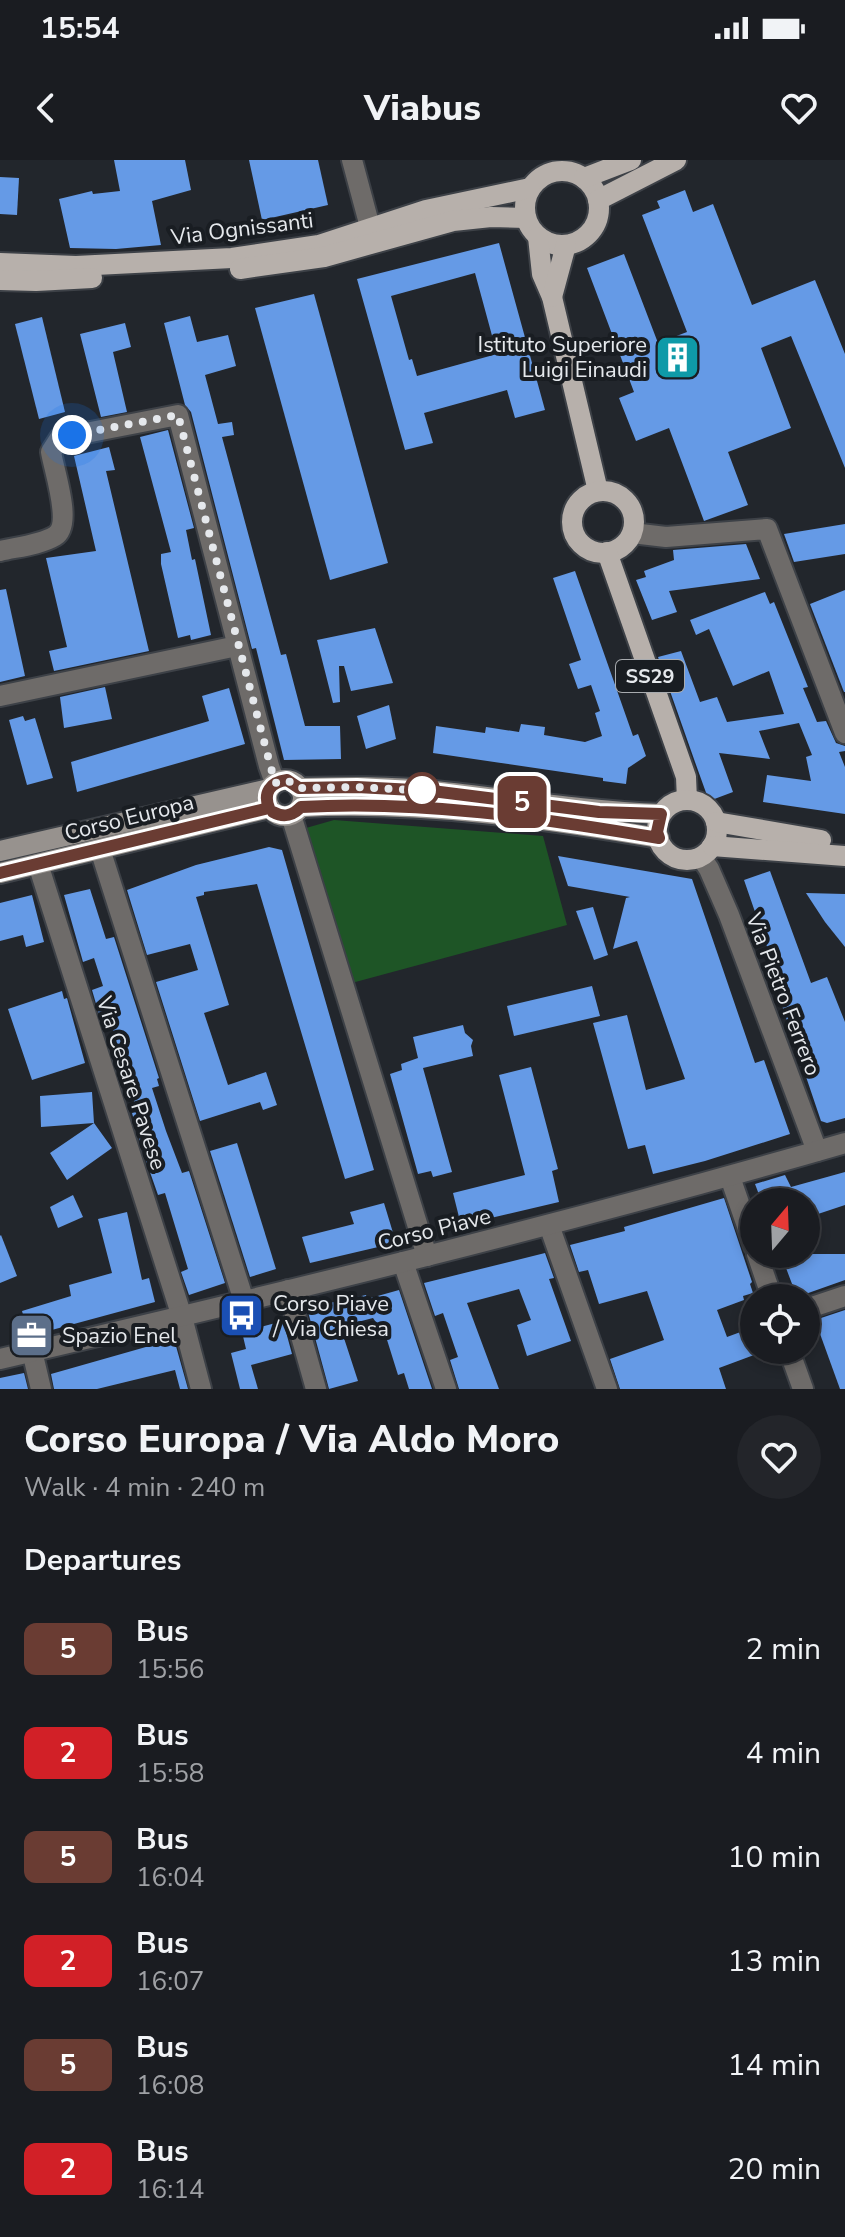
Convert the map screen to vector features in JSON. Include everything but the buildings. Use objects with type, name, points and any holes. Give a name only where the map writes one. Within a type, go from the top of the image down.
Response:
[{"type":"main road","points":[[584,178],[631,160]]},
{"type":"main road","points":[[598,200],[676,160]]},
{"type":"main road","points":[[538,237],[556,245],[566,245],[577,242],[594,227],[598,200],[584,178],[573,173],[549,173],[538,179],[526,197],[526,218],[538,237],[542,274],[552,297],[598,491]]},
{"type":"main road","name":"Via Ognissanti","points":[[0,263],[76,266],[232,258],[319,245],[426,210],[530,188]]},
{"type":"main road","name":"Via Ognissanti","points":[[0,280],[36,281],[266,267],[324,257],[453,221],[491,217],[526,218]]},
{"type":"main road","points":[[552,297],[566,245]]},
{"type":"main road","points":[[609,491],[627,502],[632,512],[632,533],[618,549],[596,551],[576,538],[572,526],[573,514],[578,503],[587,495],[609,491]]},
{"type":"main road","name":"SS29","points":[[607,552],[686,777],[687,800]]},
{"type":"main road","name":"Corso Europa","points":[[0,873],[100,849],[271,793],[287,780],[297,803]]},
{"type":"main road","name":"Corso Europa","points":[[271,793],[279,815],[297,803],[357,787],[432,791],[599,812],[661,814]]},
{"type":"main road","name":"Corso Europa","points":[[0,851],[271,793]]},
{"type":"main road","points":[[706,852],[716,839],[716,822],[705,807],[687,800],[677,802],[661,814],[657,832],[664,850],[681,859],[706,852],[845,856]]},
{"type":"main road","name":"Corso Europa","points":[[297,803],[432,807],[659,838]]},
{"type":"main road","points":[[716,822],[845,842]]},
{"type":"street","points":[[352,160],[370,227]]},
{"type":"street","points":[[0,551],[50,538],[63,526],[51,452],[56,441],[66,436],[178,415],[271,793]]},
{"type":"street","points":[[632,533],[666,537],[767,529],[845,733]]},
{"type":"street","points":[[0,696],[237,646]]},
{"type":"street","points":[[297,803],[427,1256]]},
{"type":"street","points":[[100,849],[244,1301]]},
{"type":"street","name":"Via Pietro Ferrero","points":[[706,852],[709,869],[729,915],[814,1152]]},
{"type":"street","name":"Via Cesare Pavese","points":[[38,864],[182,1317],[201,1389]]},
{"type":"street","name":"Corso Piave","points":[[0,1359],[549,1225],[845,1143]]},
{"type":"street","points":[[730,1177],[740,1206]]},
{"type":"street","points":[[549,1225],[607,1389]]},
{"type":"street","points":[[403,1262],[446,1389]]},
{"type":"street","points":[[288,1290],[316,1389]]},
{"type":"street","points":[[820,1304],[845,1296]]},
{"type":"street","points":[[32,1351],[41,1389]]},
{"type":"street","points":[[794,1364],[803,1389]]},
{"type":"green space","points":[[334,820],[543,836],[567,925],[348,984],[306,828]]},
{"type":"bus line","name":"5","points":[[0,873],[269,808],[266,797],[269,789],[275,783],[287,780],[299,788],[432,791],[599,812],[661,814],[657,832],[659,838],[432,807],[301,807],[290,816],[273,812]]},
{"type":"place","name":"Istituto Superiore Luigi Einaudi","points":[[678,357]]},
{"type":"place","name":"Corso Piave / Via Chiesa","points":[[242,1316]]},
{"type":"place","name":"Spazio Enel","points":[[31,1335]]},
{"type":"route","points":[[72,435],[178,415],[275,783],[287,780],[299,788],[432,791],[422,790]]}]
